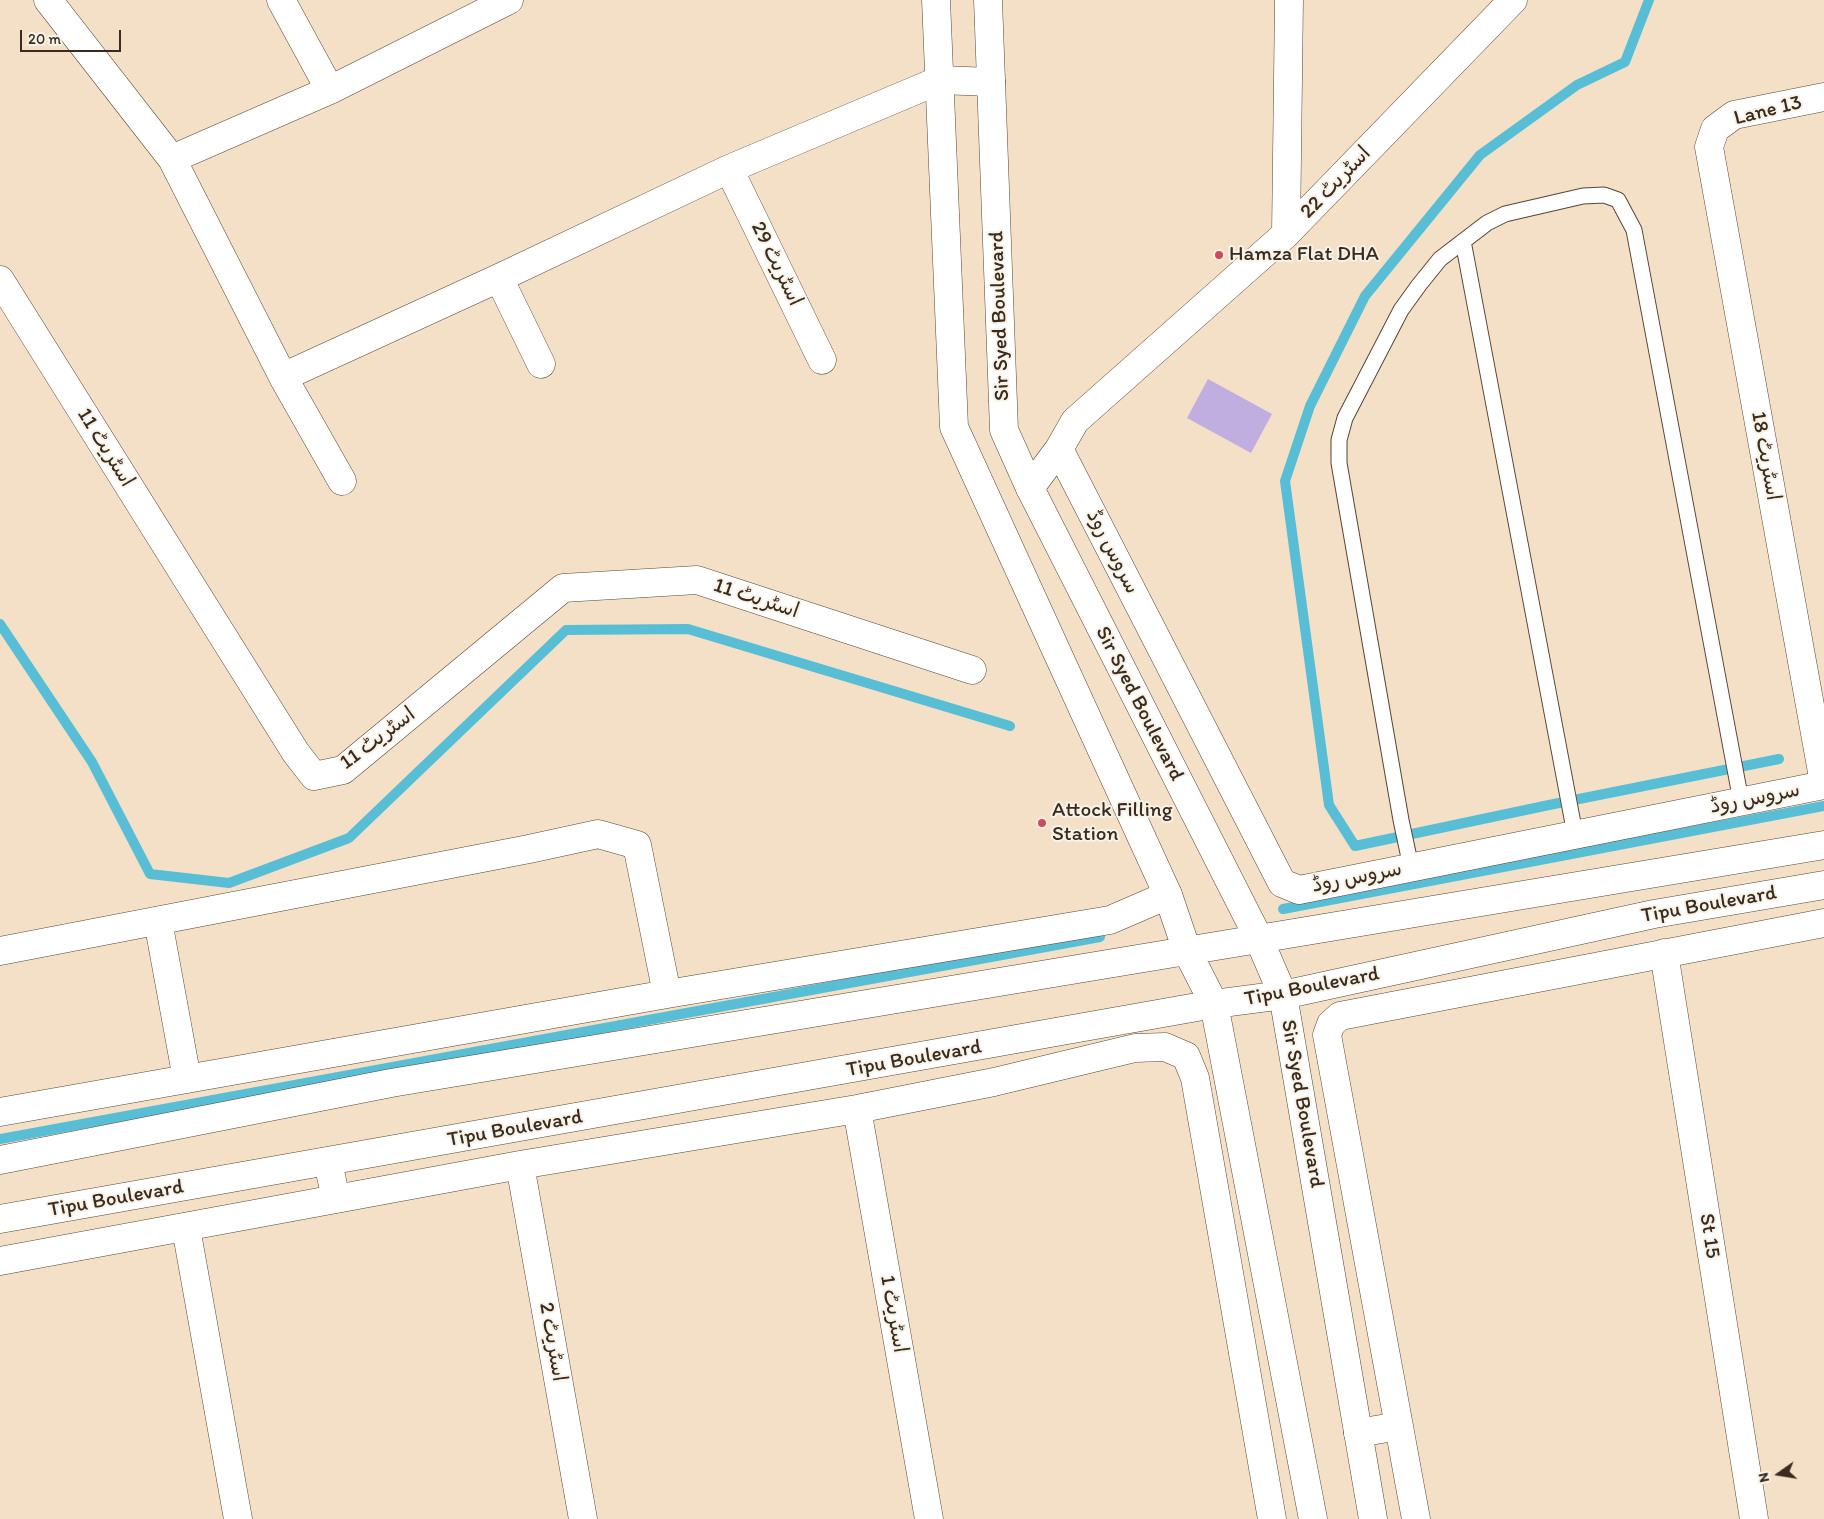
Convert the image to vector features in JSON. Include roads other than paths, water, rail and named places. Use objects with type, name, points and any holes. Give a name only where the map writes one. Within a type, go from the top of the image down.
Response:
[{"type":"street","points":[[48,0],[172,159],[283,377],[342,481]]},
{"type":"street","points":[[281,0],[330,90]]},
{"type":"street","points":[[172,159],[330,90],[509,0]]},
{"type":"street","points":[[936,0],[954,427],[1168,894],[1187,951],[1214,1004],[1313,1519]]},
{"type":"street","name":"Sir Syed Boulevard","points":[[988,0],[1004,430],[1030,488],[1258,938],[1283,995],[1374,1519]]},
{"type":"street","points":[[1286,234],[1289,0]]},
{"type":"street","name":"اسٹریٹ 22","points":[[1030,488],[1060,449],[1075,421],[1286,234],[1513,0]]},
{"type":"street","points":[[283,377],[499,278],[729,169],[940,80],[991,82]]},
{"type":"street","name":"Lane 13","points":[[1715,129],[1734,116],[1824,97]]},
{"type":"street","name":"اسٹریٹ 18","points":[[1715,129],[1709,147],[1824,784]]},
{"type":"street","name":"اسٹریٹ 29","points":[[729,169],[822,360]]},
{"type":"street","points":[[499,278],[541,364]]},
{"type":"street","name":"اسٹریٹ 11","points":[[0,280],[296,753],[314,776],[343,770],[563,588],[697,580],[972,670]]},
{"type":"street","name":"سروس روڈ","points":[[1060,449],[1282,883],[1299,890],[1409,856],[1739,791],[1824,784]]},
{"type":"street","points":[[0,951],[598,834],[637,845],[667,994]]},
{"type":"street","name":"Tipu Boulevard","points":[[0,1160],[391,1083],[1824,845]]},
{"type":"street","name":"Tipu Boulevard","points":[[0,1219],[987,1046],[1214,1004],[1283,995],[1654,914],[1824,884]]},
{"type":"street","points":[[0,1112],[667,994],[1110,920],[1168,894]]},
{"type":"street","points":[[158,921],[187,1079]]},
{"type":"street","points":[[1416,1519],[1327,1035],[1331,1024],[1340,1016],[1824,923]]},
{"type":"street","name":"St 15","points":[[1664,953],[1754,1519]]},
{"type":"street","points":[[987,1046],[994,1082]]},
{"type":"street","points":[[0,1261],[520,1165],[856,1109],[994,1082],[1135,1048],[1165,1047],[1186,1056],[1195,1078],[1272,1519]]},
{"type":"street","name":"اسٹریٹ 1","points":[[856,1109],[930,1519]]},
{"type":"street","points":[[328,1162],[336,1199]]},
{"type":"street","name":"اسٹریٹ 2","points":[[520,1165],[583,1519]]},
{"type":"street","points":[[186,1228],[238,1519]]},
{"type":"street","points":[[1358,1433],[1399,1426]]},
{"type":"lane","points":[[1409,856],[1400,820],[1339,463],[1338,440],[1345,418],[1401,310],[1418,285],[1440,259],[1487,223],[1506,214],[1583,196],[1604,195],[1618,200],[1634,230],[1739,791]]},
{"type":"lane","points":[[1463,241],[1573,824]]},
{"type":"waterway","points":[[1649,0],[1625,62],[1577,85],[1480,155],[1365,296],[1310,406],[1285,481],[1329,805],[1355,846],[1779,759]]},
{"type":"waterway","points":[[0,624],[92,762],[150,874],[229,883],[349,838],[566,630],[688,629],[1010,726]]},
{"type":"waterway","points":[[1283,909],[1824,806]]},
{"type":"waterway","points":[[0,1139],[1100,937]]},
{"type":"place","name":"Hamza Flat DHA","points":[[1219,255]]},
{"type":"place","name":"Attock Filling Station","points":[[1042,823]]}]
